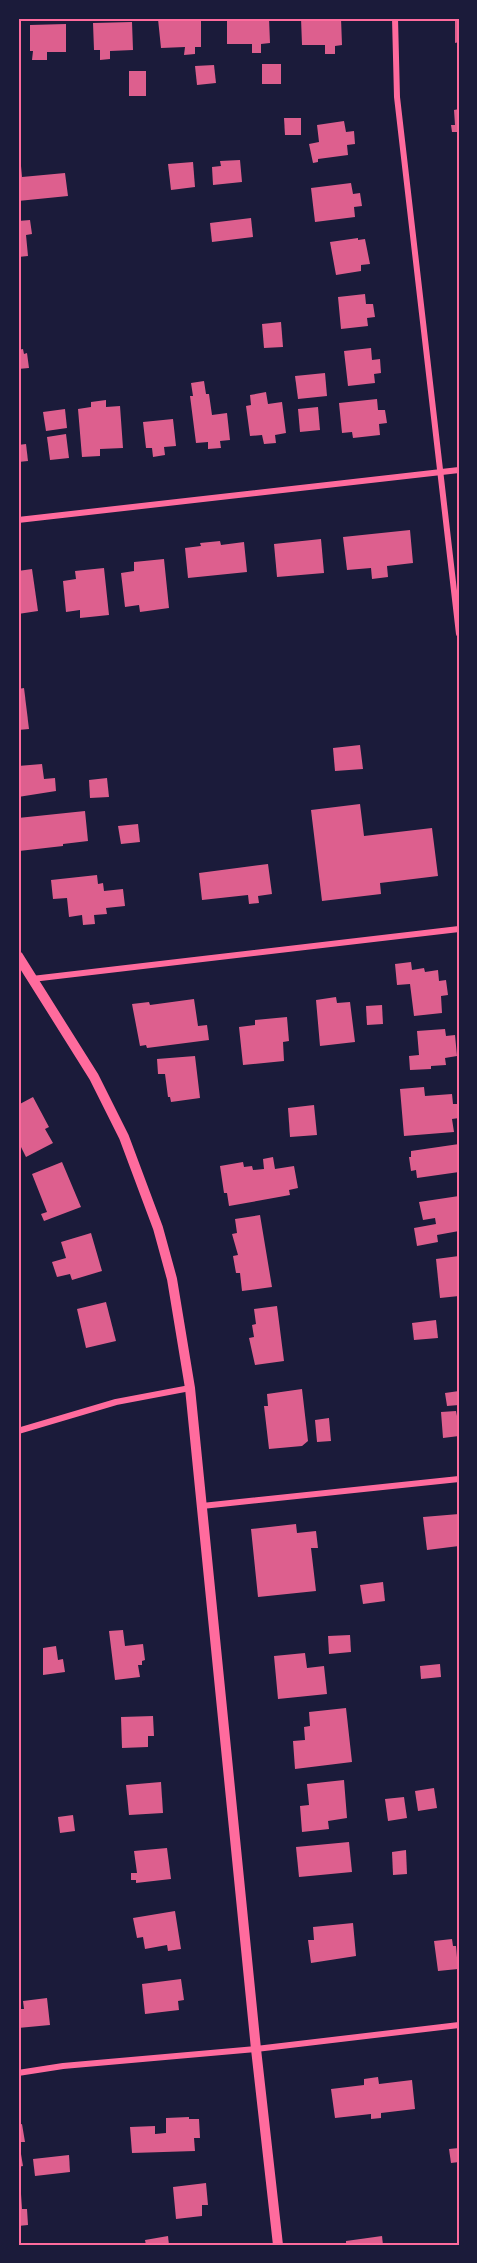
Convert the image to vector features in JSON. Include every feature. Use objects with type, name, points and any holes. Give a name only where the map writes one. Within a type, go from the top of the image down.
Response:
[{"type":"street","points":[[395,18],[397,97],[459,634]]},
{"type":"street","points":[[18,520],[459,470]]},
{"type":"street","points":[[32,978],[459,929]]},
{"type":"street","points":[[18,956],[94,1077],[131,1157],[158,1228],[172,1279],[189,1388],[278,2245]]},
{"type":"street","points":[[18,1431],[116,1402],[189,1388]]},
{"type":"street","points":[[201,1506],[459,1479]]},
{"type":"street","points":[[18,2073],[63,2066],[256,2049],[459,2025]]},
{"type":"building","points":[[227,18],[269,18],[270,43],[261,44],[261,53],[252,53],[252,44],[227,44]]},
{"type":"building","points":[[301,18],[341,18],[342,45],[335,46],[335,54],[325,54],[325,45],[302,45]]},
{"type":"building","points":[[455,18],[459,18],[459,42],[455,43]]},
{"type":"building","points":[[158,19],[201,19],[201,47],[195,47],[195,54],[184,55],[185,47],[161,48]]},
{"type":"building","points":[[132,22],[133,50],[110,51],[110,59],[100,60],[100,50],[94,50],[93,23]]},
{"type":"building","points":[[66,24],[66,52],[47,52],[47,60],[32,60],[30,25]]},
{"type":"building","points":[[262,64],[281,64],[281,84],[262,84]]},
{"type":"building","points":[[214,65],[216,83],[197,85],[195,66]]},
{"type":"building","points":[[129,71],[146,71],[146,96],[129,96]]},
{"type":"building","points":[[459,109],[459,138],[457,138],[457,132],[452,132],[451,125],[455,125],[454,110]]},
{"type":"building","points":[[284,118],[301,118],[301,135],[285,135]]},
{"type":"building","points":[[344,121],[346,132],[354,131],[355,144],[347,145],[348,155],[318,159],[318,162],[313,163],[309,144],[319,142],[317,125]]},
{"type":"building","points":[[240,160],[242,182],[213,185],[212,167],[221,166],[220,161]]},
{"type":"building","points":[[193,162],[195,187],[171,190],[168,164]]},
{"type":"building","points":[[18,166],[21,166],[22,177],[65,173],[68,196],[18,201]]},
{"type":"building","points":[[351,183],[353,194],[360,193],[362,206],[354,207],[355,217],[315,222],[311,188]]},
{"type":"building","points":[[251,218],[253,237],[212,242],[210,223]]},
{"type":"building","points":[[30,220],[32,234],[26,235],[28,256],[18,257],[18,221]]},
{"type":"building","points":[[358,238],[358,240],[365,239],[370,264],[361,265],[361,271],[336,275],[330,242]]},
{"type":"building","points":[[365,294],[366,304],[373,304],[375,317],[367,318],[368,326],[341,329],[338,297]]},
{"type":"building","points":[[281,322],[283,347],[264,348],[262,324]]},
{"type":"building","points":[[371,348],[372,360],[380,359],[381,373],[374,374],[375,383],[348,386],[344,351]]},
{"type":"building","points":[[23,349],[24,354],[27,353],[29,368],[18,369],[18,350]]},
{"type":"building","points":[[325,373],[327,396],[298,399],[295,376]]},
{"type":"building","points":[[204,381],[206,394],[209,394],[212,415],[227,413],[230,440],[220,441],[221,448],[208,449],[208,442],[196,443],[190,396],[193,396],[191,383]]},
{"type":"building","points":[[266,392],[268,404],[282,402],[286,433],[275,435],[276,443],[264,444],[262,435],[250,436],[246,406],[251,405],[250,395]]},
{"type":"building","points":[[377,399],[378,410],[385,410],[387,423],[379,424],[380,435],[353,438],[352,432],[342,433],[339,403]]},
{"type":"building","points":[[106,400],[106,407],[120,406],[123,448],[100,449],[100,456],[82,457],[78,409],[91,407],[91,402]]},
{"type":"building","points":[[318,407],[320,430],[300,432],[298,409]]},
{"type":"building","points":[[65,409],[67,428],[46,431],[43,412]]},
{"type":"building","points":[[173,419],[176,446],[164,447],[165,455],[153,457],[152,448],[146,448],[143,422]]},
{"type":"building","points":[[66,434],[69,458],[50,460],[47,437]]},
{"type":"building","points":[[26,444],[28,461],[18,462],[18,445]]},
{"type":"building","points":[[410,530],[413,563],[387,566],[388,577],[372,579],[371,568],[347,570],[343,537]]},
{"type":"building","points":[[321,539],[324,573],[277,577],[274,544]]},
{"type":"building","points":[[220,541],[221,545],[244,542],[247,572],[188,578],[185,548],[201,546],[200,543]]},
{"type":"building","points":[[164,559],[169,608],[140,612],[139,605],[125,607],[121,573],[134,571],[134,562]]},
{"type":"building","points":[[104,568],[109,615],[80,618],[80,610],[66,612],[63,581],[76,579],[75,571]]},
{"type":"building","points":[[32,569],[38,611],[18,614],[18,571]]},
{"type":"building","points":[[24,688],[29,729],[18,730],[18,689]]},
{"type":"building","points":[[360,745],[363,769],[335,771],[333,748]]},
{"type":"building","points":[[42,764],[44,779],[55,778],[56,791],[18,797],[18,766]]},
{"type":"building","points":[[107,778],[109,797],[90,798],[89,780]]},
{"type":"building","points":[[360,804],[364,836],[432,828],[438,876],[380,883],[381,894],[322,901],[311,810]]},
{"type":"building","points":[[85,811],[88,841],[19,851],[18,818]]},
{"type":"building","points":[[138,824],[140,842],[121,844],[118,826]]},
{"type":"building","points":[[268,864],[272,894],[258,896],[259,903],[249,904],[248,895],[202,900],[199,873]]},
{"type":"building","points":[[97,875],[98,884],[103,883],[104,891],[123,889],[125,906],[106,908],[107,914],[94,915],[95,924],[83,925],[82,915],[69,917],[67,898],[53,899],[51,880]]},
{"type":"building","points":[[411,962],[412,970],[424,968],[425,972],[438,970],[439,981],[446,980],[448,995],[441,996],[442,1013],[414,1016],[410,984],[397,985],[395,964]]},
{"type":"building","points":[[336,997],[337,1003],[350,1002],[355,1042],[320,1046],[316,1000]]},
{"type":"building","points":[[194,999],[198,1026],[207,1025],[209,1040],[147,1048],[146,1045],[140,1046],[132,1004],[149,1002],[150,1005]]},
{"type":"building","points":[[382,1005],[383,1024],[367,1025],[366,1006]]},
{"type":"building","points":[[287,1017],[289,1041],[283,1042],[284,1061],[243,1065],[239,1027],[255,1025],[255,1020]]},
{"type":"building","points":[[445,1029],[446,1036],[455,1035],[457,1056],[445,1058],[446,1065],[431,1066],[431,1069],[410,1070],[409,1056],[419,1055],[417,1031]]},
{"type":"building","points":[[195,1056],[200,1098],[171,1102],[168,1097],[165,1074],[158,1074],[157,1059]]},
{"type":"building","points":[[424,1087],[425,1096],[452,1094],[453,1104],[459,1104],[459,1118],[452,1119],[454,1132],[404,1136],[400,1089]]},
{"type":"building","points":[[33,1097],[49,1127],[45,1129],[53,1143],[26,1157],[18,1141],[18,1105]]},
{"type":"building","points":[[314,1105],[317,1135],[290,1137],[288,1108]]},
{"type":"building","points":[[459,1144],[459,1172],[417,1178],[416,1170],[411,1171],[409,1157],[411,1157],[411,1151]]},
{"type":"building","points":[[273,1157],[275,1169],[294,1166],[298,1188],[289,1190],[290,1195],[229,1206],[227,1193],[224,1193],[220,1166],[243,1162],[244,1167],[252,1166],[253,1170],[264,1169],[263,1159]]},
{"type":"building","points":[[62,1162],[81,1207],[44,1221],[41,1214],[47,1212],[32,1174]]},
{"type":"building","points":[[459,1196],[459,1231],[437,1235],[438,1242],[417,1246],[414,1228],[436,1224],[435,1218],[423,1220],[419,1202]]},
{"type":"building","points":[[260,1215],[272,1287],[242,1291],[240,1273],[236,1273],[233,1256],[238,1255],[232,1234],[237,1233],[235,1219]]},
{"type":"building","points":[[91,1233],[102,1271],[72,1280],[70,1274],[57,1277],[52,1262],[66,1258],[61,1242]]},
{"type":"building","points":[[459,1256],[459,1296],[440,1298],[436,1259]]},
{"type":"building","points":[[106,1302],[116,1341],[86,1348],[77,1309]]},
{"type":"building","points":[[277,1306],[284,1361],[255,1365],[249,1338],[254,1337],[252,1325],[256,1324],[254,1309]]},
{"type":"building","points":[[436,1320],[438,1338],[414,1340],[412,1323]]},
{"type":"building","points":[[302,1389],[308,1441],[302,1446],[269,1449],[264,1406],[268,1406],[267,1394]]},
{"type":"building","points":[[459,1391],[459,1405],[447,1406],[445,1393]]},
{"type":"building","points":[[456,1411],[459,1416],[459,1436],[443,1438],[441,1412]]},
{"type":"building","points":[[329,1418],[331,1441],[317,1442],[315,1420]]},
{"type":"building","points":[[459,1514],[459,1546],[427,1550],[423,1517]]},
{"type":"building","points":[[296,1524],[297,1533],[316,1531],[318,1548],[311,1548],[316,1591],[258,1597],[251,1529]]},
{"type":"building","points":[[383,1582],[385,1601],[363,1604],[360,1585]]},
{"type":"building","points":[[123,1630],[125,1646],[143,1644],[145,1660],[142,1661],[142,1665],[138,1665],[140,1677],[115,1680],[109,1631]]},
{"type":"building","points":[[350,1635],[351,1652],[329,1654],[328,1636]]},
{"type":"building","points":[[56,1646],[58,1660],[63,1659],[65,1672],[43,1675],[43,1648]]},
{"type":"building","points":[[305,1653],[307,1668],[324,1666],[327,1694],[278,1699],[274,1656]]},
{"type":"building","points":[[440,1664],[441,1677],[421,1679],[420,1666]]},
{"type":"building","points":[[346,1708],[352,1762],[295,1769],[293,1741],[305,1740],[304,1727],[310,1726],[309,1712]]},
{"type":"building","points":[[153,1716],[154,1736],[148,1736],[148,1747],[122,1748],[121,1717]]},
{"type":"building","points":[[344,1780],[347,1818],[328,1821],[329,1829],[302,1832],[300,1806],[309,1805],[307,1784]]},
{"type":"building","points":[[161,1782],[163,1813],[129,1815],[126,1785]]},
{"type":"building","points":[[434,1788],[437,1808],[418,1811],[415,1791]]},
{"type":"building","points":[[404,1797],[407,1818],[388,1821],[385,1799]]},
{"type":"building","points":[[73,1815],[75,1831],[60,1833],[58,1817]]},
{"type":"building","points":[[349,1842],[352,1872],[299,1877],[296,1847]]},
{"type":"building","points":[[167,1848],[171,1879],[136,1883],[136,1880],[131,1880],[131,1873],[137,1873],[134,1851]]},
{"type":"building","points":[[406,1850],[407,1874],[393,1875],[392,1852]]},
{"type":"building","points":[[175,1911],[181,1949],[168,1951],[167,1945],[145,1949],[143,1937],[137,1938],[133,1918]]},
{"type":"building","points":[[353,1923],[356,1956],[311,1963],[308,1940],[314,1940],[313,1927]]},
{"type":"building","points":[[452,1939],[453,1946],[456,1946],[458,1969],[438,1971],[434,1941]]},
{"type":"building","points":[[181,1979],[184,2000],[178,2001],[179,2010],[145,2014],[142,1984]]},
{"type":"building","points":[[47,1998],[50,2025],[18,2028],[18,2009],[24,2009],[23,2001]]},
{"type":"building","points":[[378,2077],[379,2084],[412,2080],[415,2109],[381,2113],[381,2118],[371,2119],[371,2114],[335,2118],[331,2089],[364,2085],[364,2079]]},
{"type":"building","points":[[189,2117],[189,2119],[199,2119],[200,2138],[194,2138],[195,2151],[132,2153],[130,2127],[155,2126],[155,2134],[166,2133],[166,2118]]},
{"type":"building","points":[[22,2124],[25,2142],[19,2142],[23,2166],[18,2167],[18,2125]]},
{"type":"building","points":[[459,2148],[459,2162],[451,2163],[449,2149]]},
{"type":"building","points":[[69,2155],[70,2172],[35,2176],[33,2159]]},
{"type":"building","points":[[206,2183],[208,2205],[202,2205],[202,2216],[176,2219],[173,2187]]},
{"type":"building","points":[[18,2194],[21,2194],[22,2209],[27,2209],[28,2225],[18,2226]]},
{"type":"building","points":[[168,2236],[169,2245],[146,2245],[145,2240]]},
{"type":"building","points":[[382,2236],[383,2245],[346,2245],[346,2241]]}]
